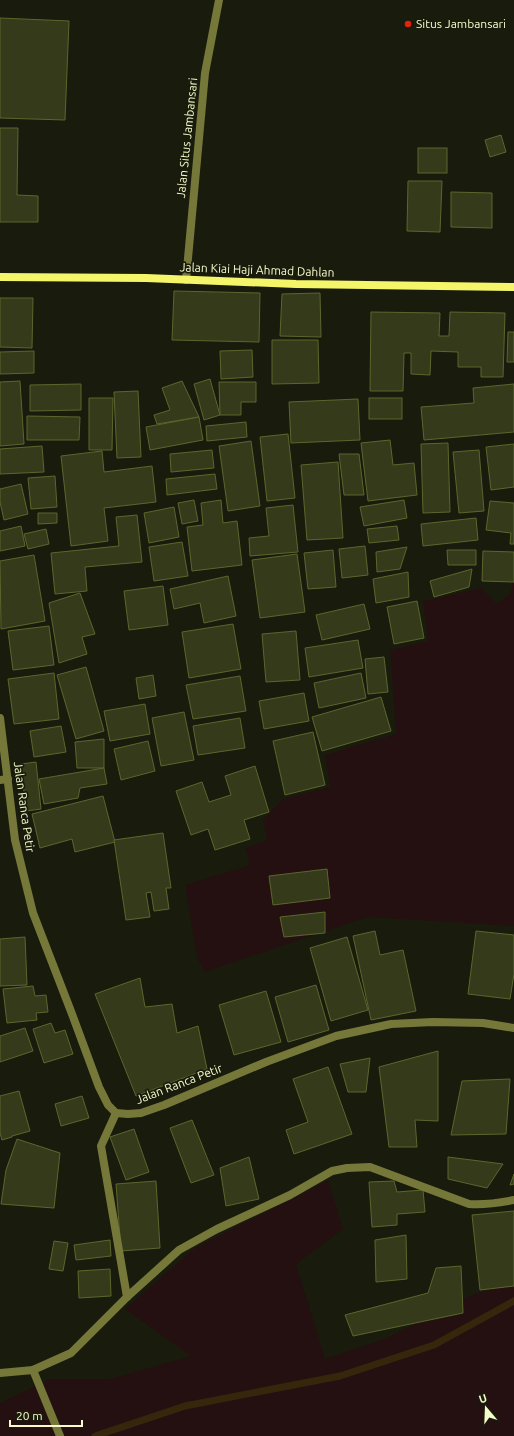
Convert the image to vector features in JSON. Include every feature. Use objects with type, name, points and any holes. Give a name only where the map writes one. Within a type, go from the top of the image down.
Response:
[{"type":"main road","name":"Jalan Kiai Haji Ahmad Dahlan","points":[[0,276],[296,284],[514,287]]},
{"type":"street","name":"Jalan Situs Jambansari","points":[[186,280],[206,73],[219,0]]},
{"type":"street","name":"Jalan Ranca Petir","points":[[0,718],[4,780],[15,840],[33,913],[99,1088],[108,1105],[116,1113],[141,1113],[164,1105],[266,1062],[336,1036],[391,1024],[433,1022],[483,1023],[514,1028]]},
{"type":"street","points":[[116,1113],[101,1146],[127,1297]]},
{"type":"street","points":[[0,1373],[33,1370],[71,1353],[127,1297],[179,1250],[217,1229],[290,1195],[332,1171],[347,1168],[370,1167],[469,1204],[494,1204],[514,1200]]},
{"type":"street","points":[[33,1370],[58,1432]]},
{"type":"shaded area","points":[[514,577],[514,926],[368,917],[205,972],[197,958],[185,885],[250,865],[245,848],[267,840],[263,820],[283,799],[330,787],[325,755],[396,734],[390,650],[428,641],[423,601],[481,588],[497,604],[510,594]]},
{"type":"shaded area","points":[[328,1180],[343,1229],[296,1264],[325,1359],[387,1338],[471,1295],[514,1282],[514,1436],[0,1436],[0,1403],[50,1379],[110,1379],[191,1356],[125,1309],[196,1247]]},
{"type":"building","points":[[0,18],[69,21],[65,120],[0,118]]},
{"type":"building","points":[[0,128],[18,128],[17,195],[38,196],[38,222],[0,222]]},
{"type":"building","points":[[501,135],[506,152],[490,157],[485,140]]},
{"type":"building","points":[[418,148],[447,148],[447,173],[418,173]]},
{"type":"building","points":[[408,181],[442,181],[440,232],[407,231]]},
{"type":"building","points":[[451,192],[492,193],[492,228],[451,227]]},
{"type":"building","points":[[174,291],[260,293],[259,342],[172,340]]},
{"type":"building","points":[[320,293],[321,337],[280,336],[282,294]]},
{"type":"building","points":[[0,298],[33,298],[32,348],[0,347]]},
{"type":"building","points":[[371,312],[440,313],[439,336],[449,336],[450,312],[505,313],[503,377],[481,377],[481,367],[458,367],[458,352],[431,351],[430,375],[411,374],[411,353],[404,353],[403,391],[370,391]]},
{"type":"building","points":[[508,332],[514,332],[514,362],[507,362]]},
{"type":"building","points":[[272,340],[318,340],[319,383],[272,384]]},
{"type":"building","points":[[252,350],[253,377],[221,379],[220,351]]},
{"type":"building","points":[[34,351],[34,373],[0,374],[0,352]]},
{"type":"building","points":[[210,379],[220,415],[204,420],[194,384]]},
{"type":"building","points":[[20,381],[24,444],[0,446],[0,382]]},
{"type":"building","points":[[182,381],[199,417],[157,424],[154,415],[170,410],[162,388]]},
{"type":"building","points":[[219,382],[256,382],[256,402],[241,402],[241,415],[220,415]]},
{"type":"building","points":[[81,384],[81,410],[30,411],[30,385]]},
{"type":"building","points":[[514,384],[514,432],[424,440],[421,407],[474,403],[473,388]]},
{"type":"building","points":[[138,391],[141,457],[117,458],[114,392]]},
{"type":"building","points":[[89,398],[113,398],[112,450],[89,450]]},
{"type":"building","points":[[369,398],[402,398],[402,419],[369,419]]},
{"type":"building","points":[[358,399],[360,440],[291,443],[289,402]]},
{"type":"building","points":[[27,416],[80,417],[79,440],[27,440]]},
{"type":"building","points":[[199,417],[203,440],[150,450],[146,427]]},
{"type":"building","points":[[246,422],[247,437],[207,441],[206,426]]},
{"type":"building","points":[[288,434],[295,498],[267,501],[260,437]]},
{"type":"building","points":[[390,440],[393,465],[414,463],[417,495],[368,501],[361,443]]},
{"type":"building","points":[[251,441],[260,506],[228,511],[219,446]]},
{"type":"building","points":[[448,443],[450,512],[423,513],[421,444]]},
{"type":"building","points":[[514,444],[514,487],[491,490],[486,447]]},
{"type":"building","points":[[42,446],[44,472],[0,474],[0,449]]},
{"type":"building","points":[[212,450],[214,468],[171,472],[170,454]]},
{"type":"building","points":[[479,450],[484,511],[459,513],[453,452]]},
{"type":"building","points":[[102,451],[104,472],[152,466],[156,502],[104,508],[108,541],[71,546],[61,456]]},
{"type":"building","points":[[339,454],[359,454],[364,495],[344,495]]},
{"type":"building","points":[[338,462],[343,538],[307,540],[301,465]]},
{"type":"building","points":[[215,474],[217,489],[167,495],[166,479]]},
{"type":"building","points":[[55,476],[57,507],[31,509],[28,478]]},
{"type":"building","points":[[21,484],[28,514],[4,520],[0,502],[0,489]]},
{"type":"building","points":[[194,500],[198,521],[182,524],[178,503]]},
{"type":"building","points":[[221,500],[223,523],[237,521],[242,565],[192,571],[187,527],[203,525],[201,503]]},
{"type":"building","points":[[404,500],[407,518],[364,526],[360,507]]},
{"type":"building","points":[[490,501],[514,503],[514,544],[510,544],[511,533],[486,530]]},
{"type":"building","points":[[293,505],[298,552],[250,556],[249,538],[269,536],[266,508]]},
{"type":"building","points":[[174,507],[179,537],[149,543],[144,513]]},
{"type":"building","points":[[38,513],[57,513],[57,523],[38,524]]},
{"type":"building","points":[[137,515],[142,562],[85,567],[87,591],[55,594],[51,553],[119,546],[116,517]]},
{"type":"building","points":[[476,518],[478,540],[423,546],[421,524]]},
{"type":"building","points":[[21,526],[25,546],[0,551],[0,531]]},
{"type":"building","points":[[397,526],[399,540],[369,543],[367,529]]},
{"type":"building","points":[[46,529],[49,544],[28,549],[24,534]]},
{"type":"building","points":[[182,542],[188,576],[154,581],[149,547]]},
{"type":"building","points":[[365,546],[368,575],[342,578],[339,549]]},
{"type":"building","points":[[407,547],[400,569],[377,572],[376,552]]},
{"type":"building","points":[[333,550],[336,587],[308,589],[304,553]]},
{"type":"building","points":[[447,550],[476,550],[476,565],[448,565]]},
{"type":"building","points":[[483,551],[514,552],[514,582],[482,581]]},
{"type":"building","points":[[297,554],[305,612],[260,618],[252,560]]},
{"type":"building","points":[[34,555],[45,621],[1,629],[0,561]]},
{"type":"building","points":[[472,569],[469,587],[434,597],[430,581]]},
{"type":"building","points":[[408,572],[409,597],[376,603],[373,579]]},
{"type":"building","points":[[228,576],[236,616],[204,623],[200,603],[174,609],[170,589]]},
{"type":"building","points":[[163,586],[168,625],[129,630],[124,591]]},
{"type":"building","points":[[80,593],[95,634],[82,637],[87,654],[59,663],[49,603]]},
{"type":"building","points":[[417,601],[424,638],[394,644],[387,607]]},
{"type":"building","points":[[364,604],[370,629],[322,640],[316,615]]},
{"type":"building","points":[[233,624],[241,669],[189,678],[182,632]]},
{"type":"building","points":[[49,626],[54,665],[13,670],[8,631]]},
{"type":"building","points":[[296,631],[300,680],[266,682],[262,634]]},
{"type":"building","points":[[358,640],[363,668],[309,677],[305,648]]},
{"type":"building","points":[[384,657],[388,692],[368,694],[365,659]]},
{"type":"building","points":[[86,667],[104,731],[76,739],[57,675]]},
{"type":"building","points":[[54,673],[59,719],[14,724],[8,679]]},
{"type":"building","points":[[361,673],[366,698],[319,708],[314,683]]},
{"type":"building","points":[[153,675],[156,696],[139,699],[136,678]]},
{"type":"building","points":[[240,676],[246,711],[193,719],[186,685]]},
{"type":"building","points":[[304,693],[309,721],[264,729],[259,701]]},
{"type":"building","points":[[381,697],[391,731],[322,751],[312,717]]},
{"type":"building","points":[[145,704],[150,734],[110,741],[104,711]]},
{"type":"building","points":[[184,712],[194,760],[161,766],[152,718]]},
{"type":"building","points":[[240,718],[245,748],[198,755],[193,726]]},
{"type":"building","points":[[61,726],[66,752],[34,757],[30,731]]},
{"type":"building","points":[[313,732],[325,785],[285,795],[273,741]]},
{"type":"building","points":[[104,739],[104,768],[77,768],[75,742]]},
{"type":"building","points":[[148,741],[155,771],[121,780],[114,749]]},
{"type":"building","points":[[36,762],[41,809],[26,811],[21,764]]},
{"type":"building","points":[[255,766],[269,812],[244,820],[250,839],[215,850],[208,829],[191,835],[176,791],[202,782],[209,802],[231,795],[225,776]]},
{"type":"building","points":[[104,768],[107,784],[80,788],[78,798],[44,804],[39,779]]},
{"type":"building","points":[[103,796],[115,842],[75,852],[72,839],[40,848],[32,814]]},
{"type":"building","points":[[163,833],[171,888],[166,888],[169,909],[154,911],[151,892],[146,893],[150,917],[126,920],[114,840]]},
{"type":"building","points":[[327,869],[330,898],[273,905],[269,876]]},
{"type":"building","points":[[325,912],[325,933],[284,937],[280,917]]},
{"type":"building","points":[[375,931],[380,955],[403,950],[416,1011],[371,1020],[353,936]]},
{"type":"building","points":[[476,931],[514,935],[514,974],[510,999],[468,994]]},
{"type":"building","points":[[25,937],[27,985],[0,986],[0,939]]},
{"type":"building","points":[[347,937],[368,1010],[331,1021],[310,948]]},
{"type":"building","points":[[140,978],[145,1007],[172,1004],[177,1033],[198,1026],[207,1069],[136,1096],[95,994]]},
{"type":"building","points":[[316,985],[329,1030],[288,1042],[275,997]]},
{"type":"building","points":[[33,986],[35,996],[46,995],[48,1012],[36,1013],[37,1020],[7,1023],[3,989]]},
{"type":"building","points":[[266,991],[281,1042],[234,1055],[219,1005]]},
{"type":"building","points":[[51,1023],[55,1033],[65,1030],[73,1054],[44,1063],[33,1029]]},
{"type":"building","points":[[25,1028],[33,1051],[0,1062],[0,1036]]},
{"type":"building","points":[[438,1051],[438,1121],[415,1120],[417,1147],[389,1147],[379,1067]]},
{"type":"building","points":[[370,1058],[366,1092],[348,1092],[340,1064]]},
{"type":"building","points":[[328,1067],[352,1134],[294,1154],[286,1130],[308,1122],[293,1079]]},
{"type":"building","points":[[510,1079],[506,1134],[451,1135],[462,1081]]},
{"type":"building","points":[[19,1091],[30,1131],[2,1140],[0,1133],[0,1096]]},
{"type":"building","points":[[82,1096],[89,1118],[61,1126],[55,1104]]},
{"type":"building","points":[[192,1120],[214,1175],[191,1183],[170,1128]]},
{"type":"building","points":[[134,1129],[149,1172],[126,1180],[110,1137]]},
{"type":"building","points":[[17,1139],[60,1153],[54,1208],[1,1204],[6,1170]]},
{"type":"building","points":[[249,1157],[259,1199],[226,1206],[220,1168]]},
{"type":"building","points":[[448,1157],[503,1164],[487,1188],[448,1179]]},
{"type":"building","points":[[514,1174],[514,1184],[510,1185]]},
{"type":"building","points":[[156,1181],[160,1248],[121,1251],[116,1184]]},
{"type":"building","points":[[394,1181],[397,1192],[423,1190],[425,1212],[397,1214],[397,1225],[372,1227],[369,1182]]},
{"type":"building","points":[[514,1211],[514,1286],[480,1290],[472,1215]]},
{"type":"building","points":[[406,1235],[407,1279],[376,1282],[375,1240]]},
{"type":"building","points":[[110,1240],[111,1256],[76,1260],[74,1245]]},
{"type":"building","points":[[54,1241],[68,1243],[63,1271],[49,1269]]},
{"type":"building","points":[[461,1266],[463,1313],[353,1336],[345,1315],[428,1293],[436,1268]]},
{"type":"building","points":[[110,1269],[111,1296],[79,1298],[78,1271]]},
{"type":"waterway","points":[[95,1436],[185,1406],[340,1376],[434,1345],[514,1301]]},
{"type":"place","name":"Situs Jambansari","points":[[408,24]]}]
